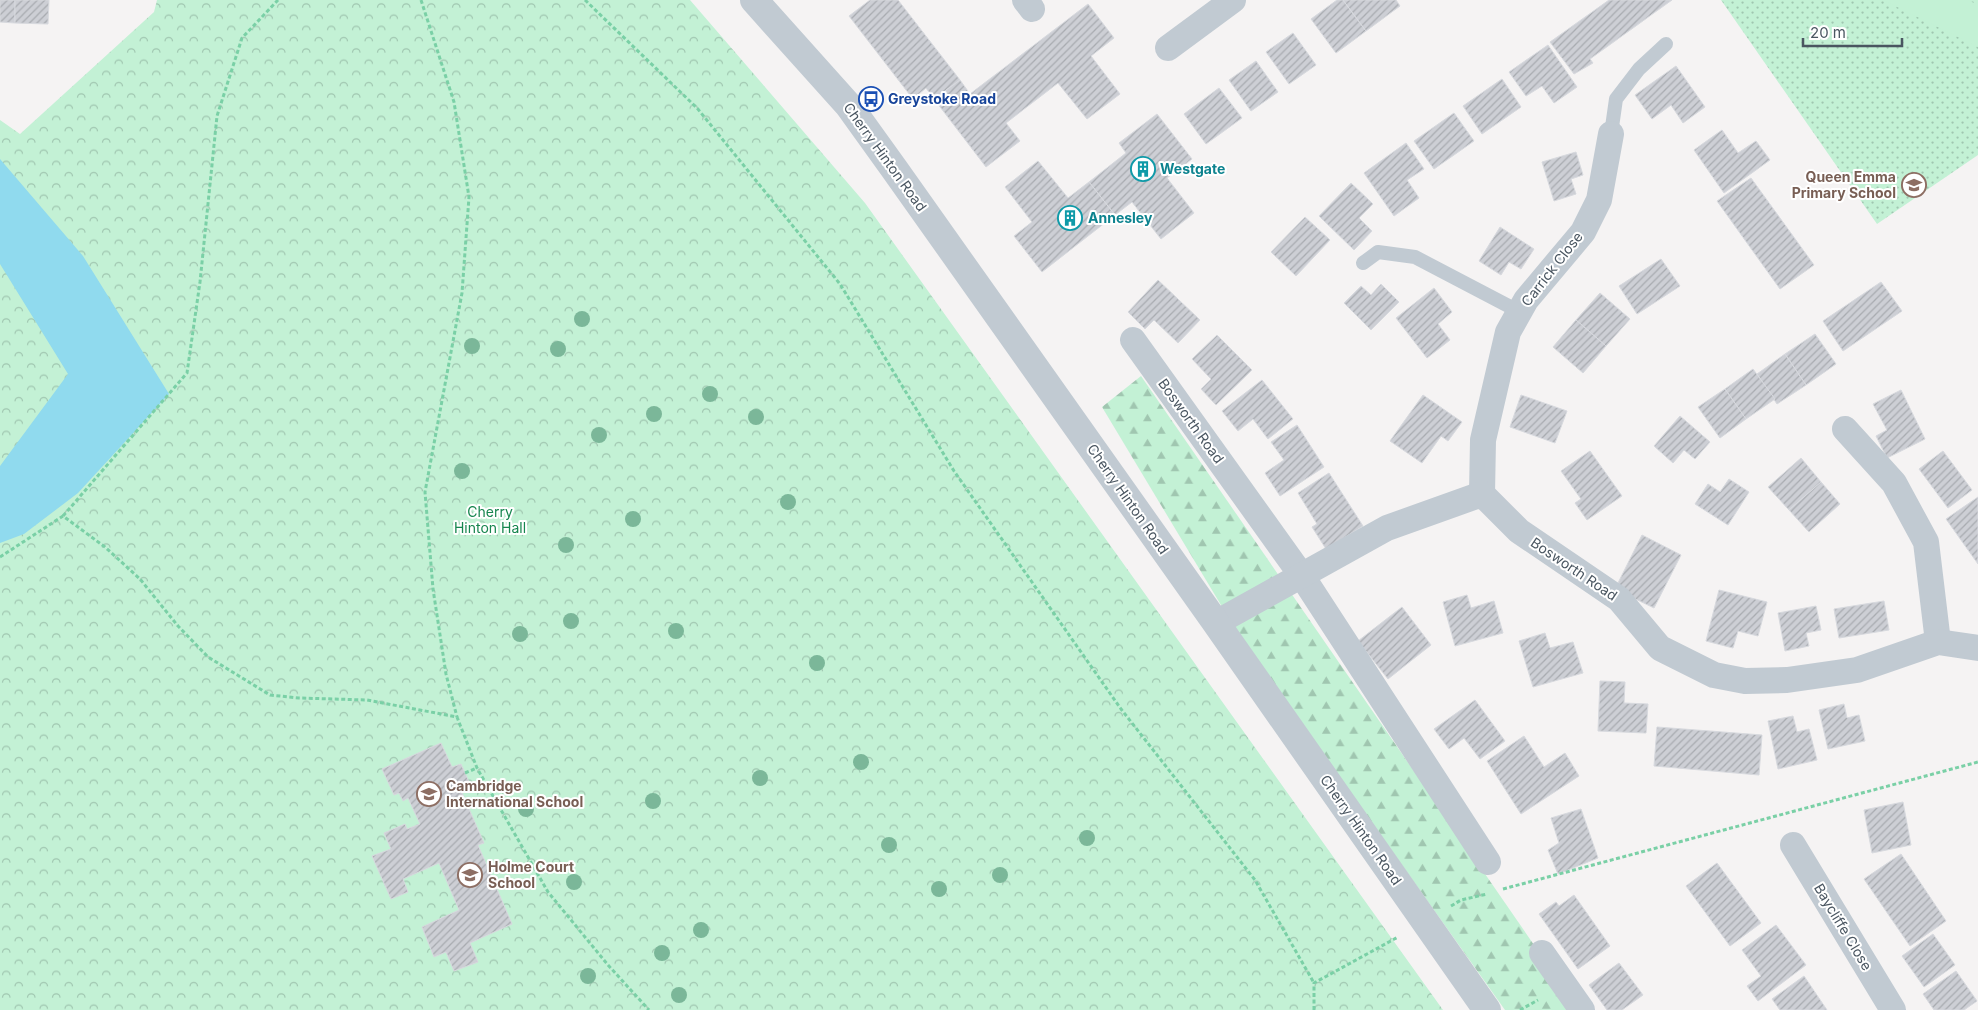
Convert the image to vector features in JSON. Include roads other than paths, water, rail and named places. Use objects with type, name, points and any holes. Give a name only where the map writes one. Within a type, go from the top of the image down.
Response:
[{"type":"street","name":"Cherry Hinton Road","points":[[754,0],[849,106],[1216,623],[1487,1010]]},
{"type":"street","points":[[1168,48],[1233,0]]},
{"type":"street","name":"Carrick Close","points":[[1482,494],[1484,440],[1508,332],[1526,300],[1583,232],[1599,200],[1611,134]]},
{"type":"street","name":"Bosworth Road","points":[[1132,340],[1302,576],[1488,862]]},
{"type":"street","points":[[1845,429],[1894,483],[1926,542],[1938,642]]},
{"type":"street","points":[[1216,623],[1387,528],[1482,494]]},
{"type":"street","name":"Bosworth Road","points":[[1482,494],[1519,532],[1619,599],[1660,648],[1714,674],[1745,681],[1787,680],[1857,670],[1938,642],[1978,648]]},
{"type":"street","name":"Baycliffe Close","points":[[1793,845],[1893,1010]]},
{"type":"street","points":[[1542,953],[1582,1010]]},
{"type":"lane","points":[[1611,134],[1616,99],[1638,69],[1666,44]]},
{"type":"lane","points":[[1363,263],[1378,252],[1415,257],[1520,312]]},
{"type":"water","points":[[0,159],[83,256],[169,394],[78,493],[24,534],[0,543],[0,466],[68,374],[0,264]]},
{"type":"place","name":"Greystoke Road","points":[[871,99]]},
{"type":"place","name":"Westgate","points":[[1143,169]]},
{"type":"place","name":"Queen Emma Primary School","points":[[1914,185]]},
{"type":"place","name":"Annesley","points":[[1070,218]]},
{"type":"place","name":"Cambridge International School","points":[[429,794]]},
{"type":"place","name":"Holme Court School","points":[[470,875]]},
{"type":"park label","name":"Cherry Hinton Hall","points":[[490,520]]}]
